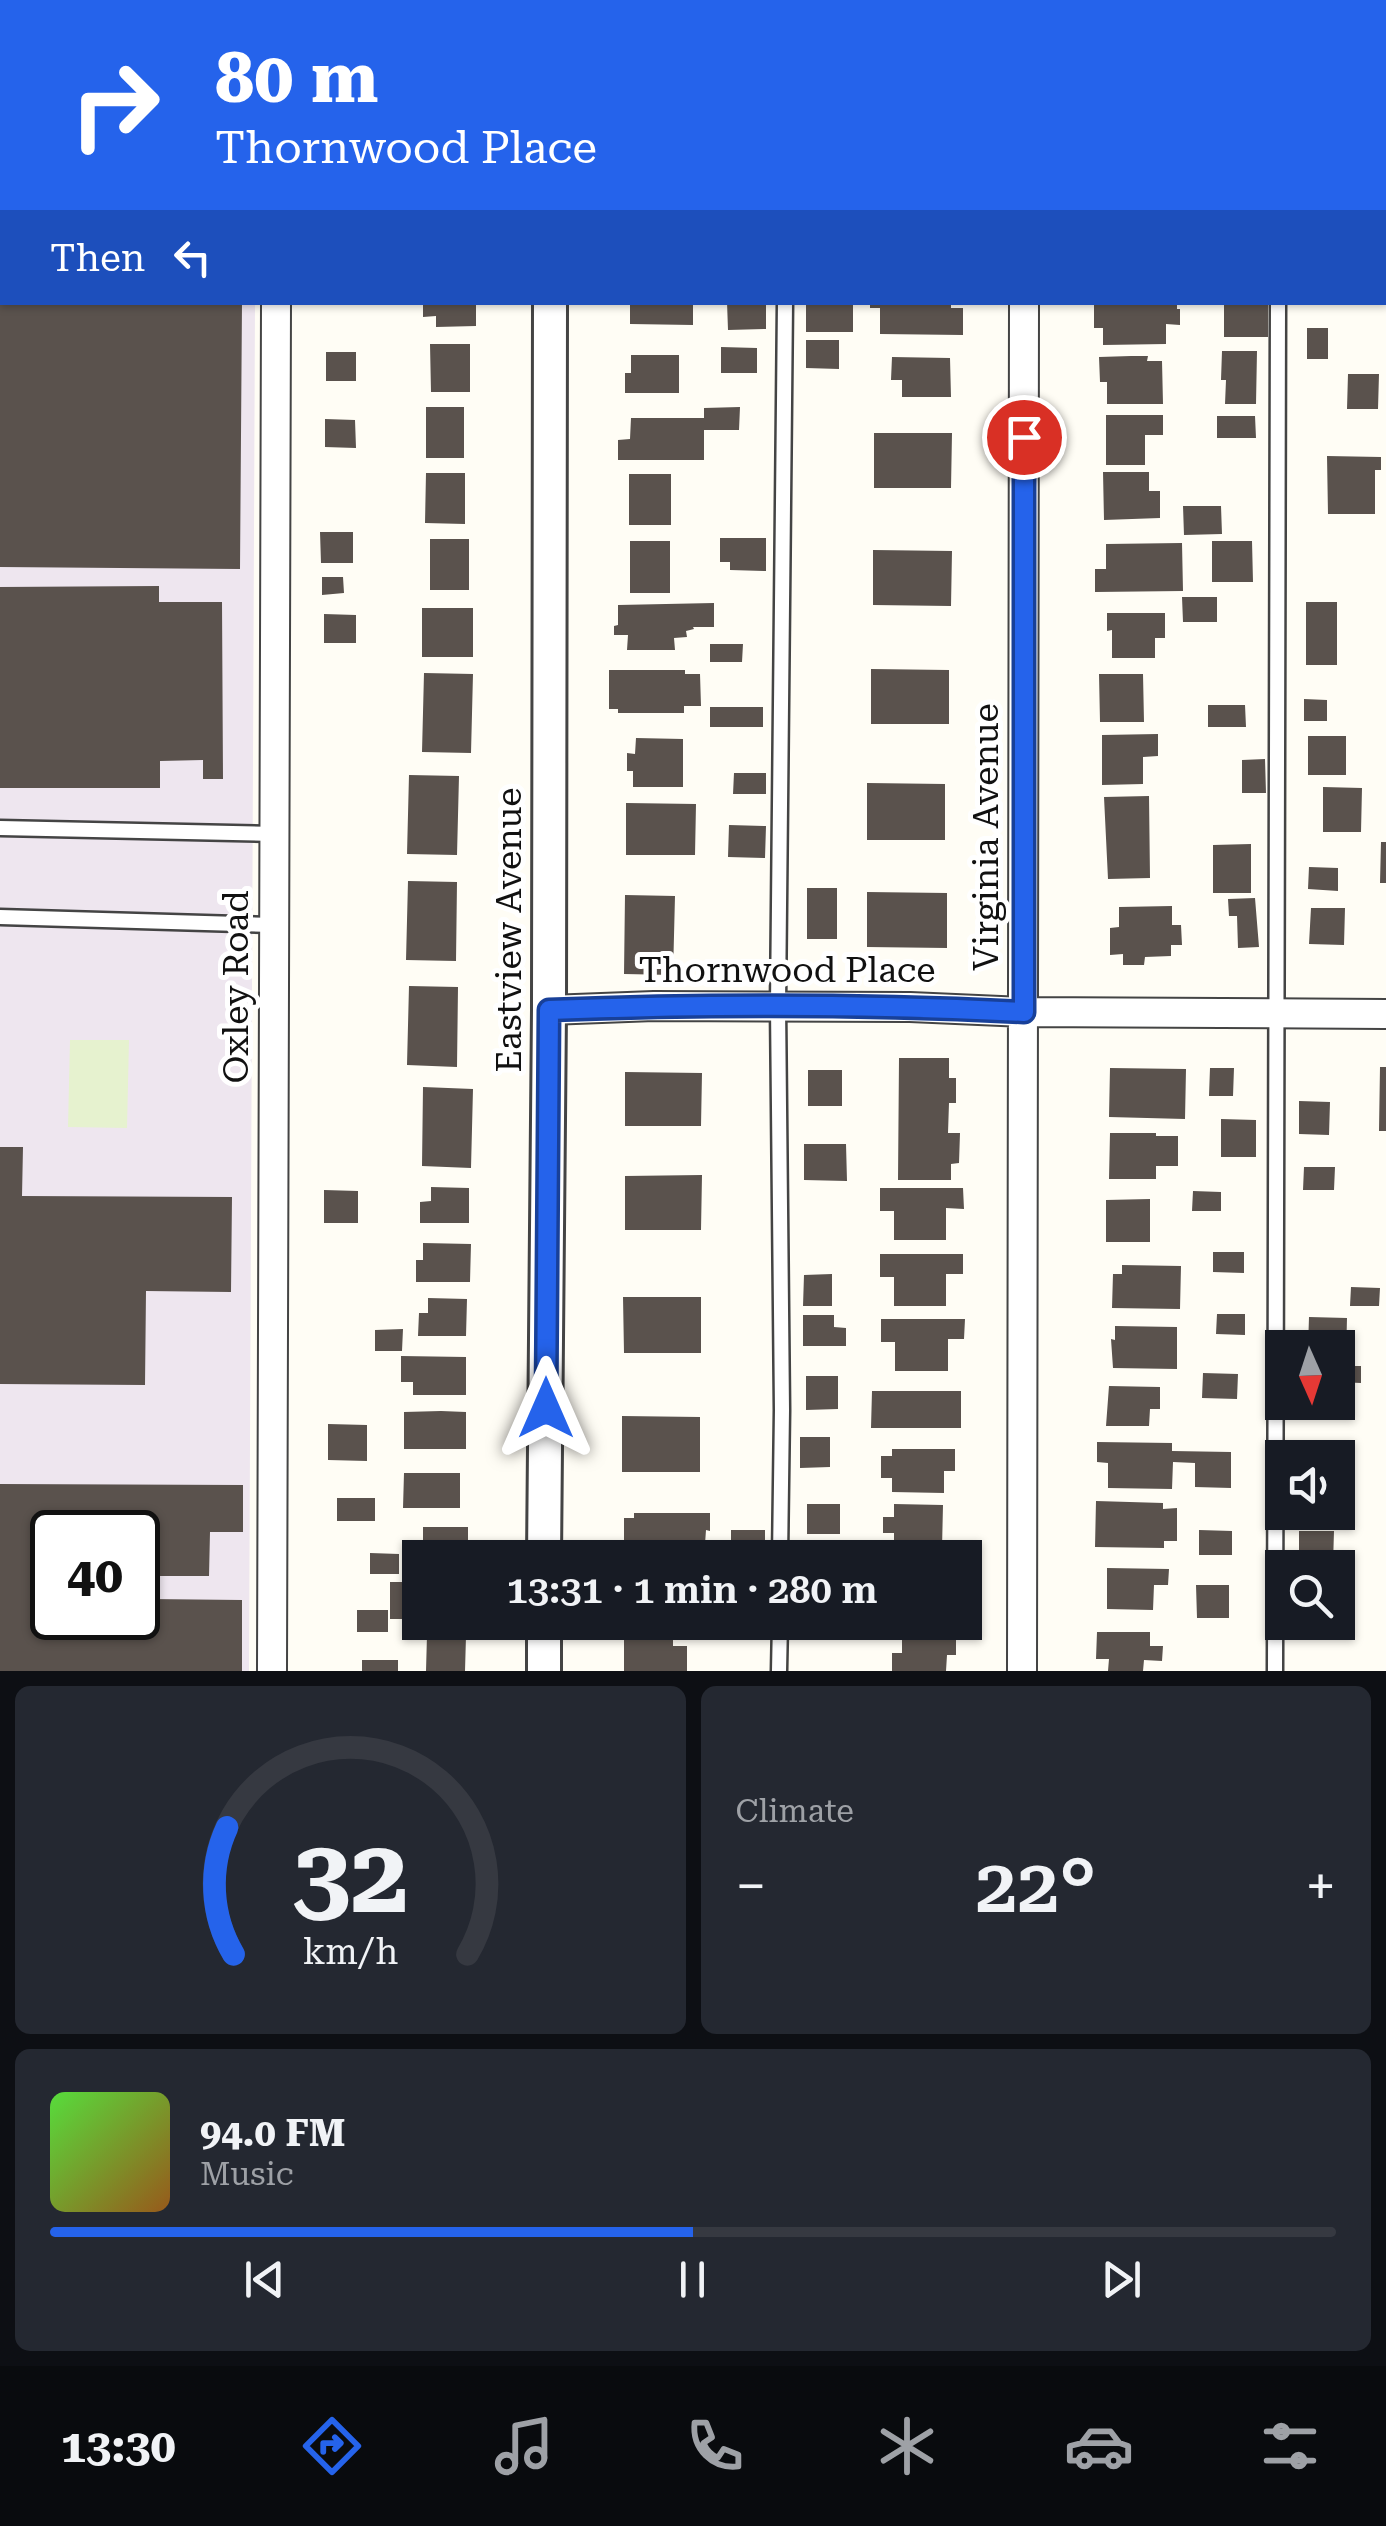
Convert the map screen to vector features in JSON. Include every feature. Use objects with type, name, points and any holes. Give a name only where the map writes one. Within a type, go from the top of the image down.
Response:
[{"type":"street","name":"Oxley Road","points":[[272,1671],[276,305]]},
{"type":"street","name":"Eastview Avenue","points":[[544,1540],[550,305]]},
{"type":"street","name":"Virginia Avenue","points":[[1022,1671],[1024,305]]},
{"type":"street","name":"Thornwood Place","points":[[549,1010],[778,1006],[1386,1014]]},
{"type":"street","points":[[544,1640],[544,1671]]},
{"type":"lane","points":[[780,1540],[778,1006],[784,305]]},
{"type":"lane","points":[[1275,1671],[1278,305]]},
{"type":"lane","points":[[0,828],[274,834]]},
{"type":"lane","points":[[0,917],[274,924]]},
{"type":"lane","points":[[779,1671],[780,1640]]},
{"type":"shaded area","points":[[0,305],[255,305],[249,1671],[0,1671]]},
{"type":"green space","points":[[70,1040],[129,1040],[127,1128],[68,1127]]},
{"type":"building","points":[[0,305],[242,305],[240,569],[0,567]]},
{"type":"building","points":[[423,305],[476,305],[476,326],[436,327],[436,316],[423,317]]},
{"type":"building","points":[[630,305],[693,305],[693,325],[630,324]]},
{"type":"building","points":[[727,305],[766,305],[766,329],[728,330]]},
{"type":"building","points":[[806,305],[853,305],[853,332],[806,332]]},
{"type":"building","points":[[951,305],[963,308],[963,335],[880,334],[880,308],[870,308]]},
{"type":"building","points":[[1094,305],[1177,305],[1180,309],[1180,325],[1166,324],[1166,344],[1103,345],[1103,328],[1094,328]]},
{"type":"building","points":[[1224,305],[1268,305],[1268,337],[1224,337]]},
{"type":"building","points":[[1307,328],[1328,328],[1328,359],[1307,359]]},
{"type":"building","points":[[806,340],[839,340],[839,369],[806,368]]},
{"type":"building","points":[[430,344],[470,344],[470,392],[431,392]]},
{"type":"building","points":[[721,347],[757,348],[757,373],[721,373]]},
{"type":"building","points":[[1222,351],[1257,351],[1256,404],[1225,404]]},
{"type":"building","points":[[326,352],[356,352],[356,381],[326,381]]},
{"type":"building","points":[[631,355],[679,355],[679,393],[625,393],[625,373],[631,373]]},
{"type":"building","points":[[1148,356],[1147,361],[1162,361],[1163,404],[1107,404],[1107,382],[1100,382],[1099,357]]},
{"type":"building","points":[[892,357],[950,358],[951,397],[902,397],[902,380],[891,380]]},
{"type":"building","points":[[1348,374],[1379,374],[1378,409],[1347,409]]},
{"type":"building","points":[[426,407],[464,407],[464,458],[426,458]]},
{"type":"building","points":[[740,407],[739,430],[704,430],[704,460],[618,460],[618,440],[630,439],[631,418],[704,418],[704,408]]},
{"type":"building","points":[[1106,415],[1163,415],[1163,435],[1145,435],[1145,465],[1106,465]]},
{"type":"building","points":[[1217,416],[1255,416],[1256,438],[1217,438]]},
{"type":"building","points":[[325,419],[355,420],[356,448],[325,447]]},
{"type":"building","points":[[874,433],[952,433],[951,488],[874,488]]},
{"type":"building","points":[[1327,456],[1381,457],[1381,470],[1375,470],[1375,514],[1328,514]]},
{"type":"building","points":[[1103,472],[1149,472],[1149,491],[1160,491],[1160,518],[1104,520]]},
{"type":"building","points":[[426,473],[465,473],[465,524],[425,523]]},
{"type":"building","points":[[629,474],[671,474],[671,525],[629,525]]},
{"type":"building","points":[[1183,506],[1221,506],[1222,534],[1184,535]]},
{"type":"building","points":[[320,532],[353,532],[353,563],[321,563]]},
{"type":"building","points":[[720,538],[766,538],[766,571],[730,570],[730,562],[720,562]]},
{"type":"building","points":[[430,539],[469,539],[469,590],[430,590]]},
{"type":"building","points":[[630,541],[670,541],[670,593],[630,593]]},
{"type":"building","points":[[1212,541],[1252,541],[1253,582],[1212,582]]},
{"type":"building","points":[[1182,543],[1183,591],[1095,592],[1095,569],[1106,569],[1106,544]]},
{"type":"building","points":[[873,550],[952,551],[951,606],[873,605]]},
{"type":"building","points":[[322,577],[343,577],[344,593],[322,595]]},
{"type":"building","points":[[159,586],[159,602],[222,602],[223,779],[203,779],[203,760],[160,761],[160,788],[0,788],[0,587]]},
{"type":"building","points":[[1182,597],[1217,597],[1217,622],[1183,622]]},
{"type":"building","points":[[1306,602],[1337,602],[1337,665],[1306,665]]},
{"type":"building","points":[[714,603],[714,627],[693,627],[686,631],[687,637],[674,638],[675,650],[627,650],[628,635],[614,635],[618,605]]},
{"type":"building","points":[[422,608],[473,608],[473,657],[422,657]]},
{"type":"building","points":[[1107,613],[1165,613],[1165,638],[1155,638],[1155,658],[1112,658],[1112,630],[1107,631]]},
{"type":"building","points":[[324,614],[356,615],[356,643],[324,643]]},
{"type":"building","points":[[710,644],[743,644],[742,662],[710,662]]},
{"type":"building","points":[[871,669],[949,670],[949,724],[871,724]]},
{"type":"building","points":[[609,670],[685,670],[685,674],[700,674],[701,706],[684,706],[684,713],[618,713],[618,709],[609,709]]},
{"type":"building","points":[[424,673],[473,674],[471,753],[422,752]]},
{"type":"building","points":[[1099,674],[1143,674],[1144,722],[1100,722]]},
{"type":"building","points":[[1304,699],[1327,700],[1327,721],[1304,721]]},
{"type":"building","points":[[1208,705],[1245,705],[1246,727],[1208,727]]},
{"type":"building","points":[[710,707],[763,707],[763,727],[710,727]]},
{"type":"building","points":[[1158,734],[1158,756],[1143,757],[1143,784],[1102,785],[1102,735]]},
{"type":"building","points":[[1308,736],[1346,736],[1346,775],[1308,775]]},
{"type":"building","points":[[636,738],[683,739],[683,787],[633,787],[633,771],[627,771],[627,753],[635,754]]},
{"type":"building","points":[[1265,759],[1266,793],[1242,793],[1242,760]]},
{"type":"building","points":[[734,773],[766,773],[766,794],[733,794]]},
{"type":"building","points":[[409,775],[459,776],[457,855],[407,854]]},
{"type":"building","points":[[867,783],[945,784],[945,840],[867,840]]},
{"type":"building","points":[[1323,787],[1362,788],[1361,832],[1323,832]]},
{"type":"building","points":[[1149,796],[1150,878],[1108,879],[1104,797]]},
{"type":"building","points":[[626,803],[696,804],[695,855],[626,855]]},
{"type":"building","points":[[729,825],[766,826],[765,858],[728,857]]},
{"type":"building","points":[[1381,842],[1386,842],[1386,883],[1380,883]]},
{"type":"building","points":[[1251,844],[1251,893],[1213,893],[1213,845]]},
{"type":"building","points":[[1309,867],[1338,868],[1338,891],[1308,889]]},
{"type":"building","points":[[408,881],[457,882],[456,961],[406,960]]},
{"type":"building","points":[[807,888],[837,888],[837,939],[807,939]]},
{"type":"building","points":[[867,892],[947,893],[947,948],[867,947]]},
{"type":"building","points":[[625,895],[675,896],[673,975],[624,974]]},
{"type":"building","points":[[1255,898],[1259,947],[1238,948],[1237,916],[1229,916],[1228,899]]},
{"type":"building","points":[[1172,906],[1172,925],[1181,925],[1182,945],[1171,945],[1171,956],[1145,957],[1144,965],[1123,965],[1123,954],[1110,955],[1110,928],[1119,927],[1119,907]]},
{"type":"building","points":[[1311,908],[1345,908],[1344,945],[1309,944]]},
{"type":"building","points":[[409,986],[458,987],[457,1067],[407,1065]]},
{"type":"building","points":[[899,1058],[949,1058],[949,1078],[956,1078],[956,1103],[949,1103],[948,1133],[960,1133],[959,1163],[951,1164],[951,1180],[898,1180]]},
{"type":"building","points":[[1380,1067],[1386,1067],[1386,1131],[1379,1131]]},
{"type":"building","points":[[1110,1068],[1186,1069],[1185,1119],[1109,1117]]},
{"type":"building","points":[[1210,1068],[1234,1068],[1233,1096],[1209,1096]]},
{"type":"building","points":[[808,1070],[842,1070],[842,1106],[808,1106]]},
{"type":"building","points":[[625,1072],[702,1073],[701,1126],[625,1126]]},
{"type":"building","points":[[423,1087],[473,1089],[471,1168],[422,1166]]},
{"type":"building","points":[[1299,1101],[1330,1102],[1329,1135],[1299,1134]]},
{"type":"building","points":[[1221,1119],[1256,1120],[1256,1157],[1221,1157]]},
{"type":"building","points":[[1110,1133],[1178,1136],[1178,1166],[1156,1166],[1156,1179],[1109,1179]]},
{"type":"building","points":[[804,1144],[846,1144],[847,1181],[804,1180]]},
{"type":"building","points":[[0,1147],[23,1147],[22,1196],[232,1197],[231,1292],[146,1291],[145,1385],[0,1384]]},
{"type":"building","points":[[1304,1167],[1335,1167],[1334,1190],[1303,1190]]},
{"type":"building","points":[[702,1175],[701,1230],[625,1230],[625,1176]]},
{"type":"building","points":[[431,1187],[469,1188],[469,1223],[420,1223],[420,1202],[431,1201]]},
{"type":"building","points":[[880,1188],[963,1188],[964,1209],[946,1208],[946,1240],[894,1240],[894,1211],[880,1211]]},
{"type":"building","points":[[324,1190],[358,1191],[358,1223],[324,1223]]},
{"type":"building","points":[[1193,1191],[1221,1192],[1221,1211],[1192,1211]]},
{"type":"building","points":[[1150,1199],[1150,1242],[1106,1242],[1106,1200]]},
{"type":"building","points":[[423,1243],[471,1244],[470,1282],[416,1282],[416,1260],[423,1260]]},
{"type":"building","points":[[1213,1252],[1244,1252],[1244,1273],[1213,1272]]},
{"type":"building","points":[[880,1254],[963,1254],[963,1274],[946,1274],[946,1306],[894,1306],[894,1277],[880,1277]]},
{"type":"building","points":[[1122,1265],[1181,1266],[1180,1309],[1112,1308],[1113,1274],[1122,1274]]},
{"type":"building","points":[[832,1274],[832,1306],[803,1306],[804,1275]]},
{"type":"building","points":[[1351,1287],[1380,1288],[1379,1306],[1350,1306]]},
{"type":"building","points":[[623,1297],[701,1297],[701,1353],[624,1353]]},
{"type":"building","points":[[428,1298],[467,1299],[466,1336],[418,1336],[419,1313],[428,1313]]},
{"type":"building","points":[[1217,1314],[1245,1314],[1245,1335],[1216,1334]]},
{"type":"building","points":[[803,1315],[834,1315],[834,1327],[846,1328],[846,1346],[803,1346]]},
{"type":"building","points":[[1309,1317],[1347,1318],[1347,1330],[1309,1330]]},
{"type":"building","points":[[881,1319],[965,1319],[964,1339],[948,1339],[948,1371],[895,1371],[895,1342],[881,1342]]},
{"type":"building","points":[[1115,1326],[1177,1327],[1177,1369],[1113,1368],[1111,1339],[1115,1340]]},
{"type":"building","points":[[403,1329],[402,1351],[375,1351],[375,1330]]},
{"type":"building","points":[[401,1356],[466,1357],[466,1395],[413,1395],[413,1382],[401,1382]]},
{"type":"building","points":[[1355,1366],[1361,1366],[1361,1383],[1355,1383]]},
{"type":"building","points":[[1203,1373],[1238,1374],[1237,1399],[1202,1398]]},
{"type":"building","points":[[806,1376],[838,1376],[838,1409],[806,1410]]},
{"type":"building","points":[[1109,1386],[1160,1387],[1160,1409],[1150,1409],[1149,1426],[1106,1426]]},
{"type":"building","points":[[872,1391],[961,1391],[961,1428],[871,1428]]},
{"type":"building","points":[[404,1412],[466,1412],[466,1449],[404,1449]]},
{"type":"building","points":[[622,1416],[700,1417],[700,1472],[622,1472]]},
{"type":"building","points":[[328,1424],[367,1425],[367,1461],[328,1460]]},
{"type":"building","points":[[800,1437],[830,1437],[830,1467],[800,1468]]},
{"type":"building","points":[[1097,1442],[1172,1443],[1172,1451],[1231,1452],[1231,1488],[1195,1487],[1195,1463],[1173,1462],[1172,1489],[1108,1488],[1108,1463],[1097,1462]]},
{"type":"building","points":[[892,1449],[955,1449],[955,1471],[944,1471],[944,1493],[892,1492],[892,1478],[881,1478],[881,1456],[892,1456]]},
{"type":"building","points":[[404,1473],[460,1473],[460,1508],[403,1508]]},
{"type":"building","points":[[0,1484],[243,1485],[243,1532],[210,1532],[209,1576],[160,1576],[160,1510],[30,1510],[30,1640],[160,1640],[160,1599],[242,1600],[242,1671],[0,1671]]},
{"type":"building","points":[[337,1498],[375,1498],[375,1521],[337,1521]]},
{"type":"building","points":[[1096,1501],[1163,1503],[1163,1509],[1177,1508],[1177,1541],[1164,1541],[1164,1548],[1095,1547]]},
{"type":"building","points":[[807,1504],[840,1504],[840,1534],[807,1534]]},
{"type":"building","points":[[894,1504],[943,1505],[942,1540],[894,1540],[894,1533],[883,1533],[883,1517],[894,1517]]},
{"type":"building","points":[[634,1513],[710,1513],[710,1531],[706,1530],[705,1540],[624,1540],[624,1518],[634,1518]]},
{"type":"building","points":[[423,1527],[468,1527],[468,1540],[423,1540]]},
{"type":"building","points":[[731,1530],[765,1530],[765,1540],[731,1540]]},
{"type":"building","points":[[1199,1530],[1232,1531],[1232,1555],[1199,1555]]},
{"type":"building","points":[[1299,1531],[1334,1531],[1333,1550],[1299,1550]]},
{"type":"building","points":[[370,1553],[399,1554],[399,1574],[370,1574]]},
{"type":"building","points":[[1107,1568],[1169,1569],[1168,1585],[1154,1585],[1153,1610],[1107,1609]]},
{"type":"building","points":[[390,1582],[402,1582],[402,1619],[390,1619]]},
{"type":"building","points":[[1196,1585],[1229,1585],[1229,1618],[1197,1618]]},
{"type":"building","points":[[357,1610],[388,1610],[388,1632],[357,1632]]},
{"type":"building","points":[[1097,1632],[1150,1632],[1150,1646],[1163,1646],[1162,1661],[1144,1660],[1143,1671],[1108,1671],[1109,1659],[1096,1659]]},
{"type":"building","points":[[427,1640],[466,1640],[465,1671],[426,1671]]},
{"type":"building","points":[[624,1640],[673,1640],[673,1646],[687,1646],[687,1671],[624,1671]]},
{"type":"building","points":[[902,1640],[956,1640],[956,1655],[947,1655],[946,1671],[892,1671],[892,1653],[902,1653]]},
{"type":"building","points":[[362,1660],[398,1660],[398,1671],[362,1671]]},
{"type":"route","points":[[546,1408],[549,1010],[654,1006],[910,1007],[1024,1012],[1024,437]]}]
